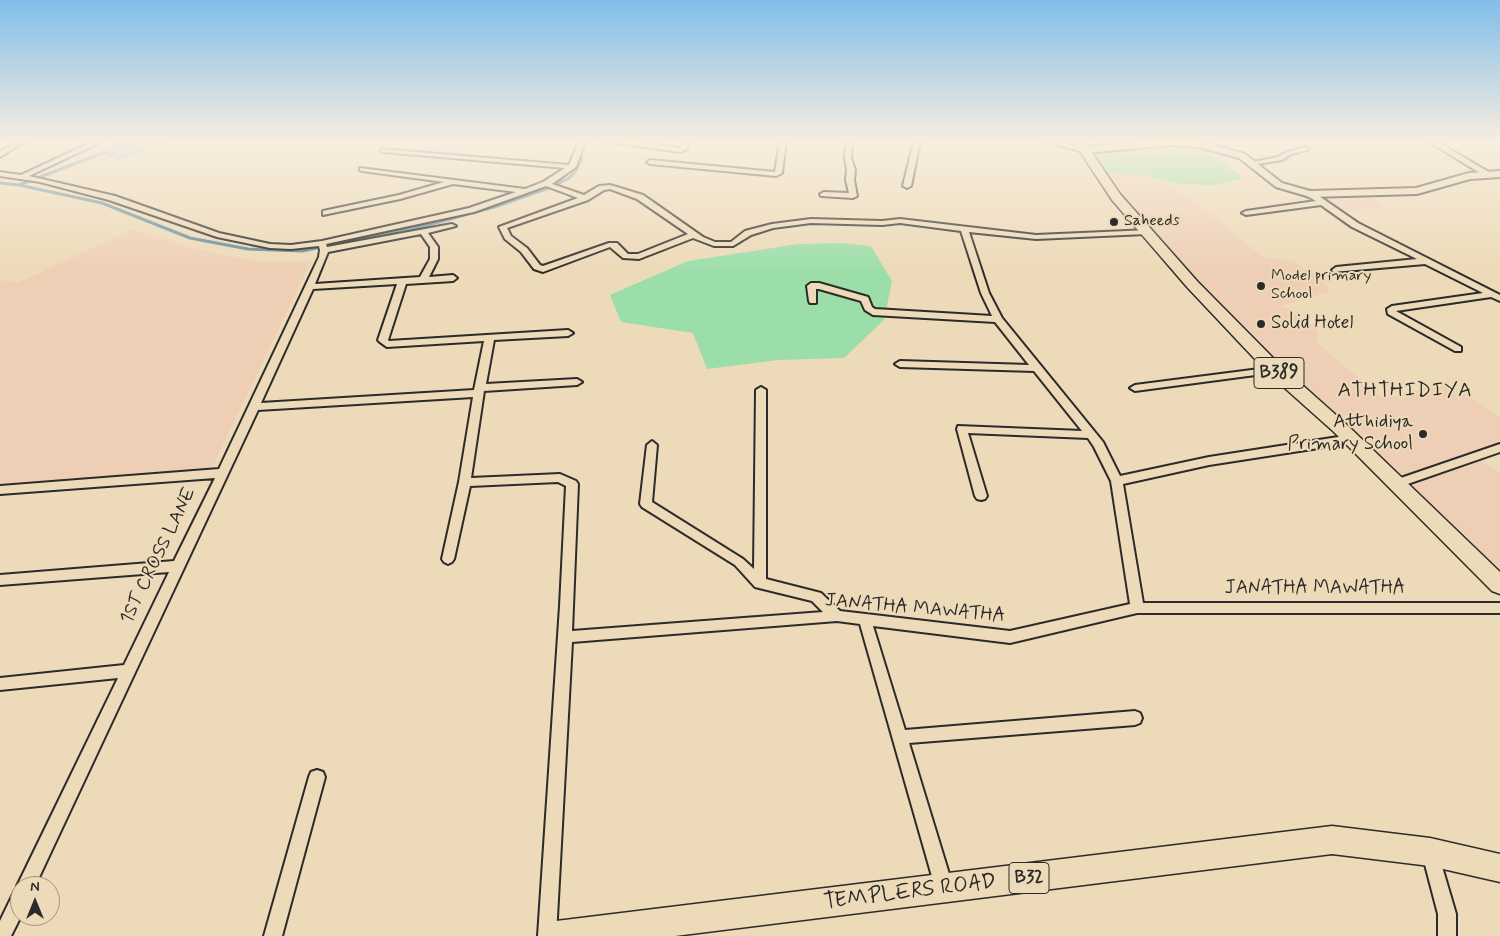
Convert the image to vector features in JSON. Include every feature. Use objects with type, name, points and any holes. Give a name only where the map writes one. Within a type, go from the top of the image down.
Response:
[{"type":"main road","name":"B389","points":[[1107,185],[1192,284],[1276,370],[1351,439],[1500,585]]},
{"type":"main road","name":"TEMPLERS ROAD","points":[[556,936],[643,931],[945,889],[1332,840],[1430,852],[1500,868]]},
{"type":"street","points":[[56,185],[112,198],[226,237],[270,246],[323,247],[452,226]]},
{"type":"street","points":[[326,213],[400,198],[445,185]]},
{"type":"street","points":[[475,185],[526,191]]},
{"type":"street","points":[[323,247],[471,210],[526,191],[550,185],[585,198]]},
{"type":"street","points":[[824,194],[853,196],[852,185]]},
{"type":"street","points":[[1279,185],[1310,194],[1417,191],[1438,185]]},
{"type":"street","points":[[694,235],[639,257],[626,256],[614,245],[609,245],[549,268],[537,267],[524,250],[508,237],[503,228],[585,198],[602,188],[610,187],[640,198],[694,235],[714,244],[733,244],[748,233],[772,226],[811,221],[882,223],[900,221],[1036,237],[1146,232]]},
{"type":"street","points":[[1310,194],[1320,203],[1354,225],[1497,296]]},
{"type":"street","points":[[1246,213],[1320,203]]},
{"type":"street","points":[[964,229],[985,293],[998,319],[1099,445],[1118,481],[1137,608]]},
{"type":"street","points":[[423,280],[434,259],[434,247],[424,232]]},
{"type":"street","name":"1ST CROSS LANE","points":[[31,876],[254,407],[309,287],[323,247]]},
{"type":"street","points":[[1336,270],[1427,261]]},
{"type":"street","points":[[309,287],[453,278]]},
{"type":"street","points":[[402,282],[383,340],[387,344],[489,340],[568,334]]},
{"type":"street","points":[[813,301],[811,286],[819,286],[865,299],[868,308],[872,312],[998,319]]},
{"type":"street","points":[[1458,349],[1391,312],[1392,309],[1497,296]]},
{"type":"street","points":[[448,559],[464,482],[489,340]]},
{"type":"street","points":[[900,364],[1039,368]]},
{"type":"street","points":[[1135,388],[1276,370]]},
{"type":"street","points":[[254,407],[577,382]]},
{"type":"street","points":[[760,583],[761,390]]},
{"type":"street","points":[[981,496],[962,429],[1091,435]]},
{"type":"street","points":[[1118,481],[1210,461],[1351,439]]},
{"type":"street","points":[[652,446],[646,504],[739,562],[760,583],[816,597],[837,616]]},
{"type":"street","points":[[1396,484],[1500,448]]},
{"type":"street","points":[[0,490],[223,473]]},
{"type":"street","points":[[464,482],[560,478],[572,484],[547,936]]},
{"type":"street","points":[[0,580],[178,566]]},
{"type":"street","name":"JANATHA MAWATHA","points":[[565,637],[837,616],[1010,637],[1137,608],[1500,608]]},
{"type":"street","points":[[865,620],[945,889]]},
{"type":"street","points":[[0,684],[128,671]]},
{"type":"street","points":[[900,737],[1135,718]]},
{"type":"street","points":[[274,936],[317,777]]},
{"type":"street","points":[[1430,852],[1447,914],[1447,936]]},
{"type":"street","points":[[2,936],[10,919]]},
{"type":"shaded area","points":[[1109,185],[1167,185],[1198,204],[1263,257],[1293,261],[1320,279],[1329,288],[1328,292],[1281,306],[1309,322],[1318,332],[1319,336],[1316,342],[1383,399],[1427,387],[1449,384],[1500,418],[1500,448],[1473,457],[1500,473],[1500,585],[1295,388]]},
{"type":"shaded area","points":[[1365,193],[1381,202],[1385,208],[1334,212],[1311,196]]},
{"type":"shaded area","points":[[132,229],[187,247],[238,258],[262,262],[311,261],[212,468],[0,486],[0,280],[18,283]]},
{"type":"green space","points":[[841,243],[871,246],[892,281],[884,320],[844,358],[778,360],[707,369],[693,333],[621,322],[610,295],[688,261],[798,244]]},
{"type":"waterway","points":[[19,185],[102,203],[190,238],[248,249],[302,251],[424,226],[494,207],[556,185]]},
{"type":"place","name":"Saheeds","points":[[1114,222]]},
{"type":"place","name":"Model primary School","points":[[1261,286]]},
{"type":"place","name":"Solid Hotel","points":[[1261,324]]},
{"type":"place","name":"Atthidiya Primary School","points":[[1423,434]]},
{"type":"district","name":"ATHTHIDIYA","points":[[1405,392]]}]
